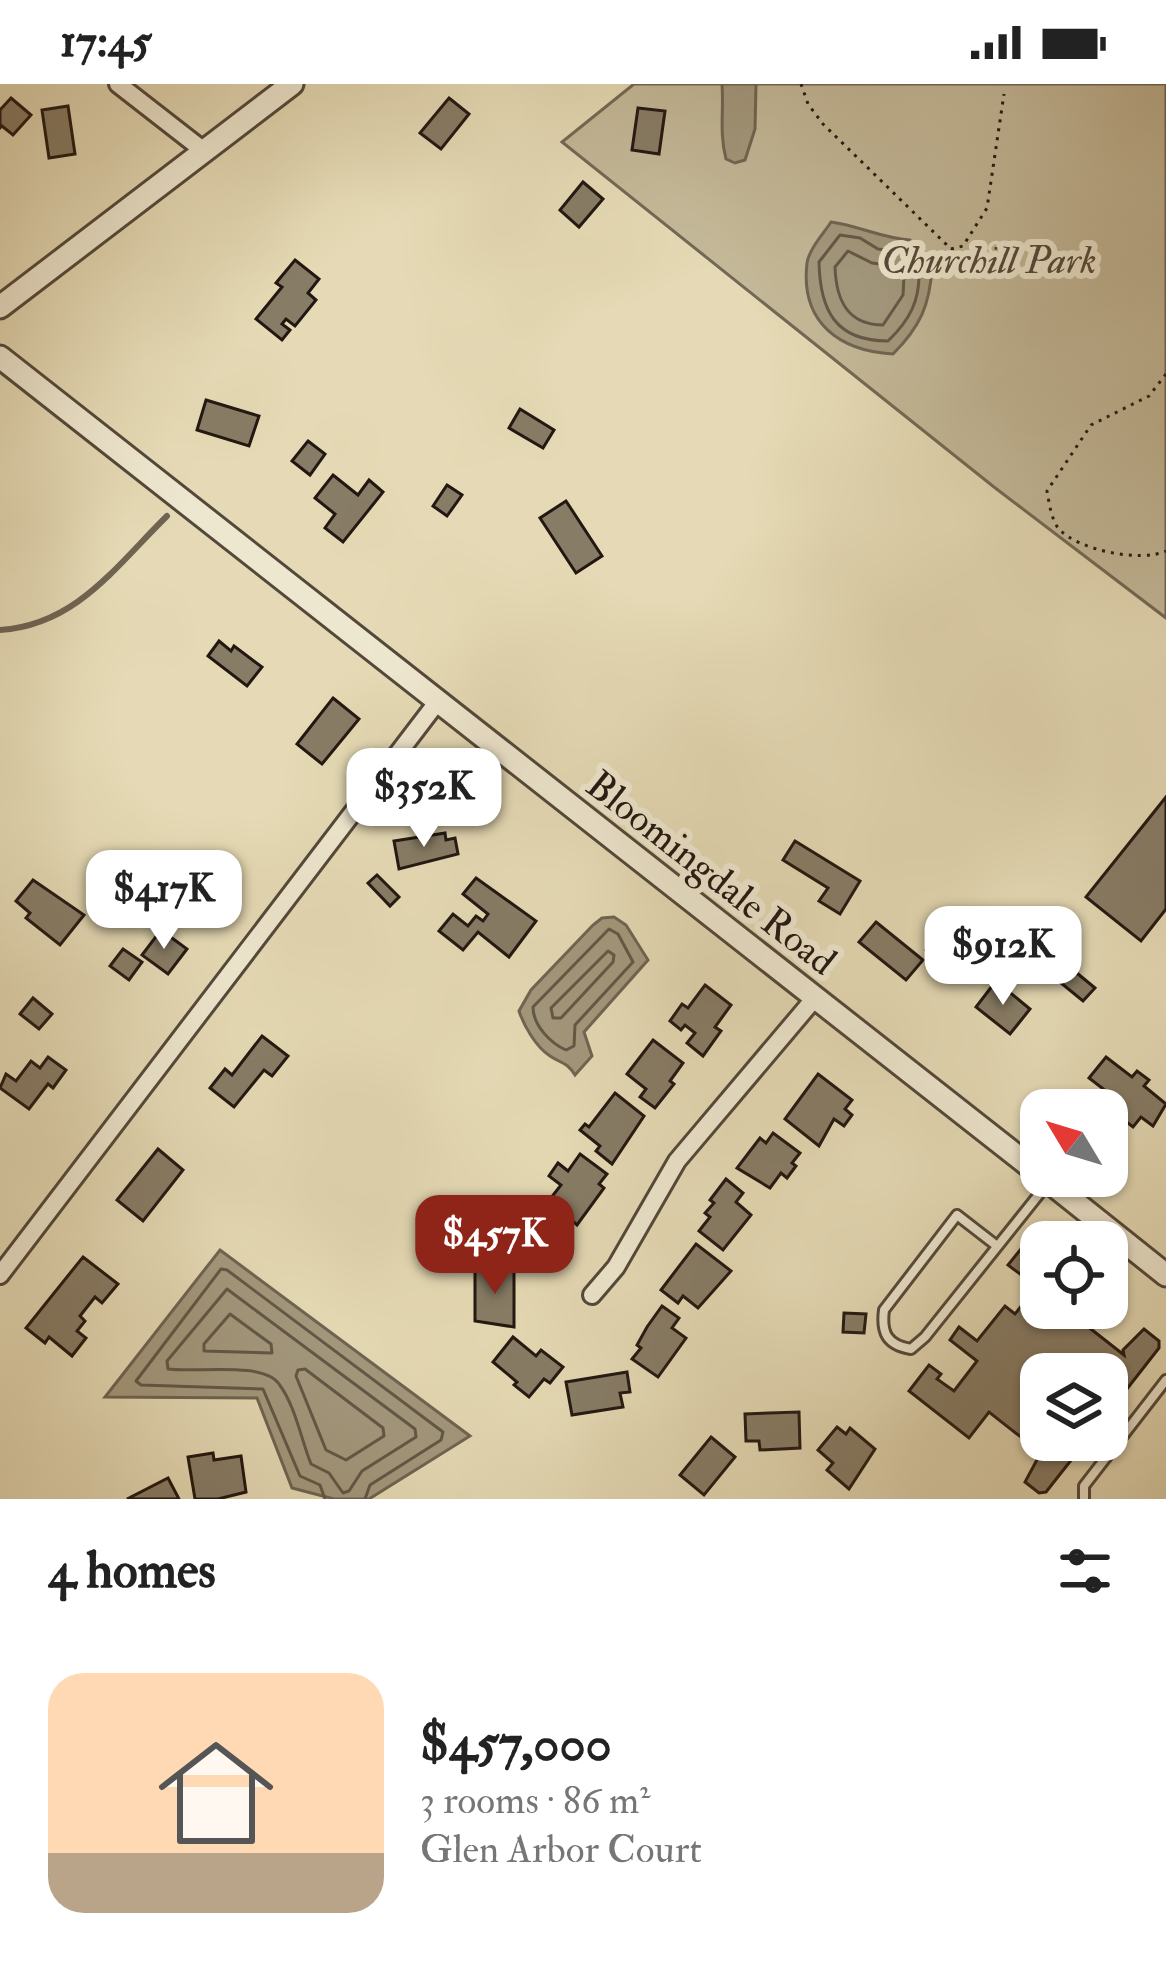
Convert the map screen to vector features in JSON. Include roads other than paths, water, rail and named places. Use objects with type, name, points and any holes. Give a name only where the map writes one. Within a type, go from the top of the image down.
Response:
[{"type":"street","points":[[118,84],[204,151]]},
{"type":"street","points":[[0,307],[292,84]]},
{"type":"street","name":"Bloomingdale Road","points":[[0,357],[1020,1159]]},
{"type":"street","points":[[0,1275],[438,700]]},
{"type":"street","points":[[592,1294],[616,1267],[677,1161],[814,999]]},
{"type":"street","name":"Bloomingdale Road","points":[[1068,1197],[1166,1274]]},
{"type":"lane","points":[[998,1246],[957,1215],[884,1310],[886,1338],[911,1348],[998,1246],[1031,1197]]},
{"type":"lane","points":[[1084,1499],[1084,1486],[1166,1380]]},
{"type":"water","points":[[722,84],[756,84],[755,129],[745,160],[735,163],[726,159],[724,149]]},
{"type":"water","points":[[831,222],[910,240],[932,267],[922,315],[893,354],[841,340],[817,317],[810,302],[807,263]]},
{"type":"water","points":[[614,917],[626,925],[648,960],[584,1032],[592,1056],[575,1075],[540,1047],[519,1011],[531,990],[593,925]]},
{"type":"water","points":[[220,1250],[470,1436],[369,1499],[334,1499],[292,1488],[257,1398],[105,1397]]},
{"type":"waterway","points":[[0,630],[27,626],[73,605],[167,516]]},
{"type":"park label","name":"Churchill Park","points":[[989,259]]}]
